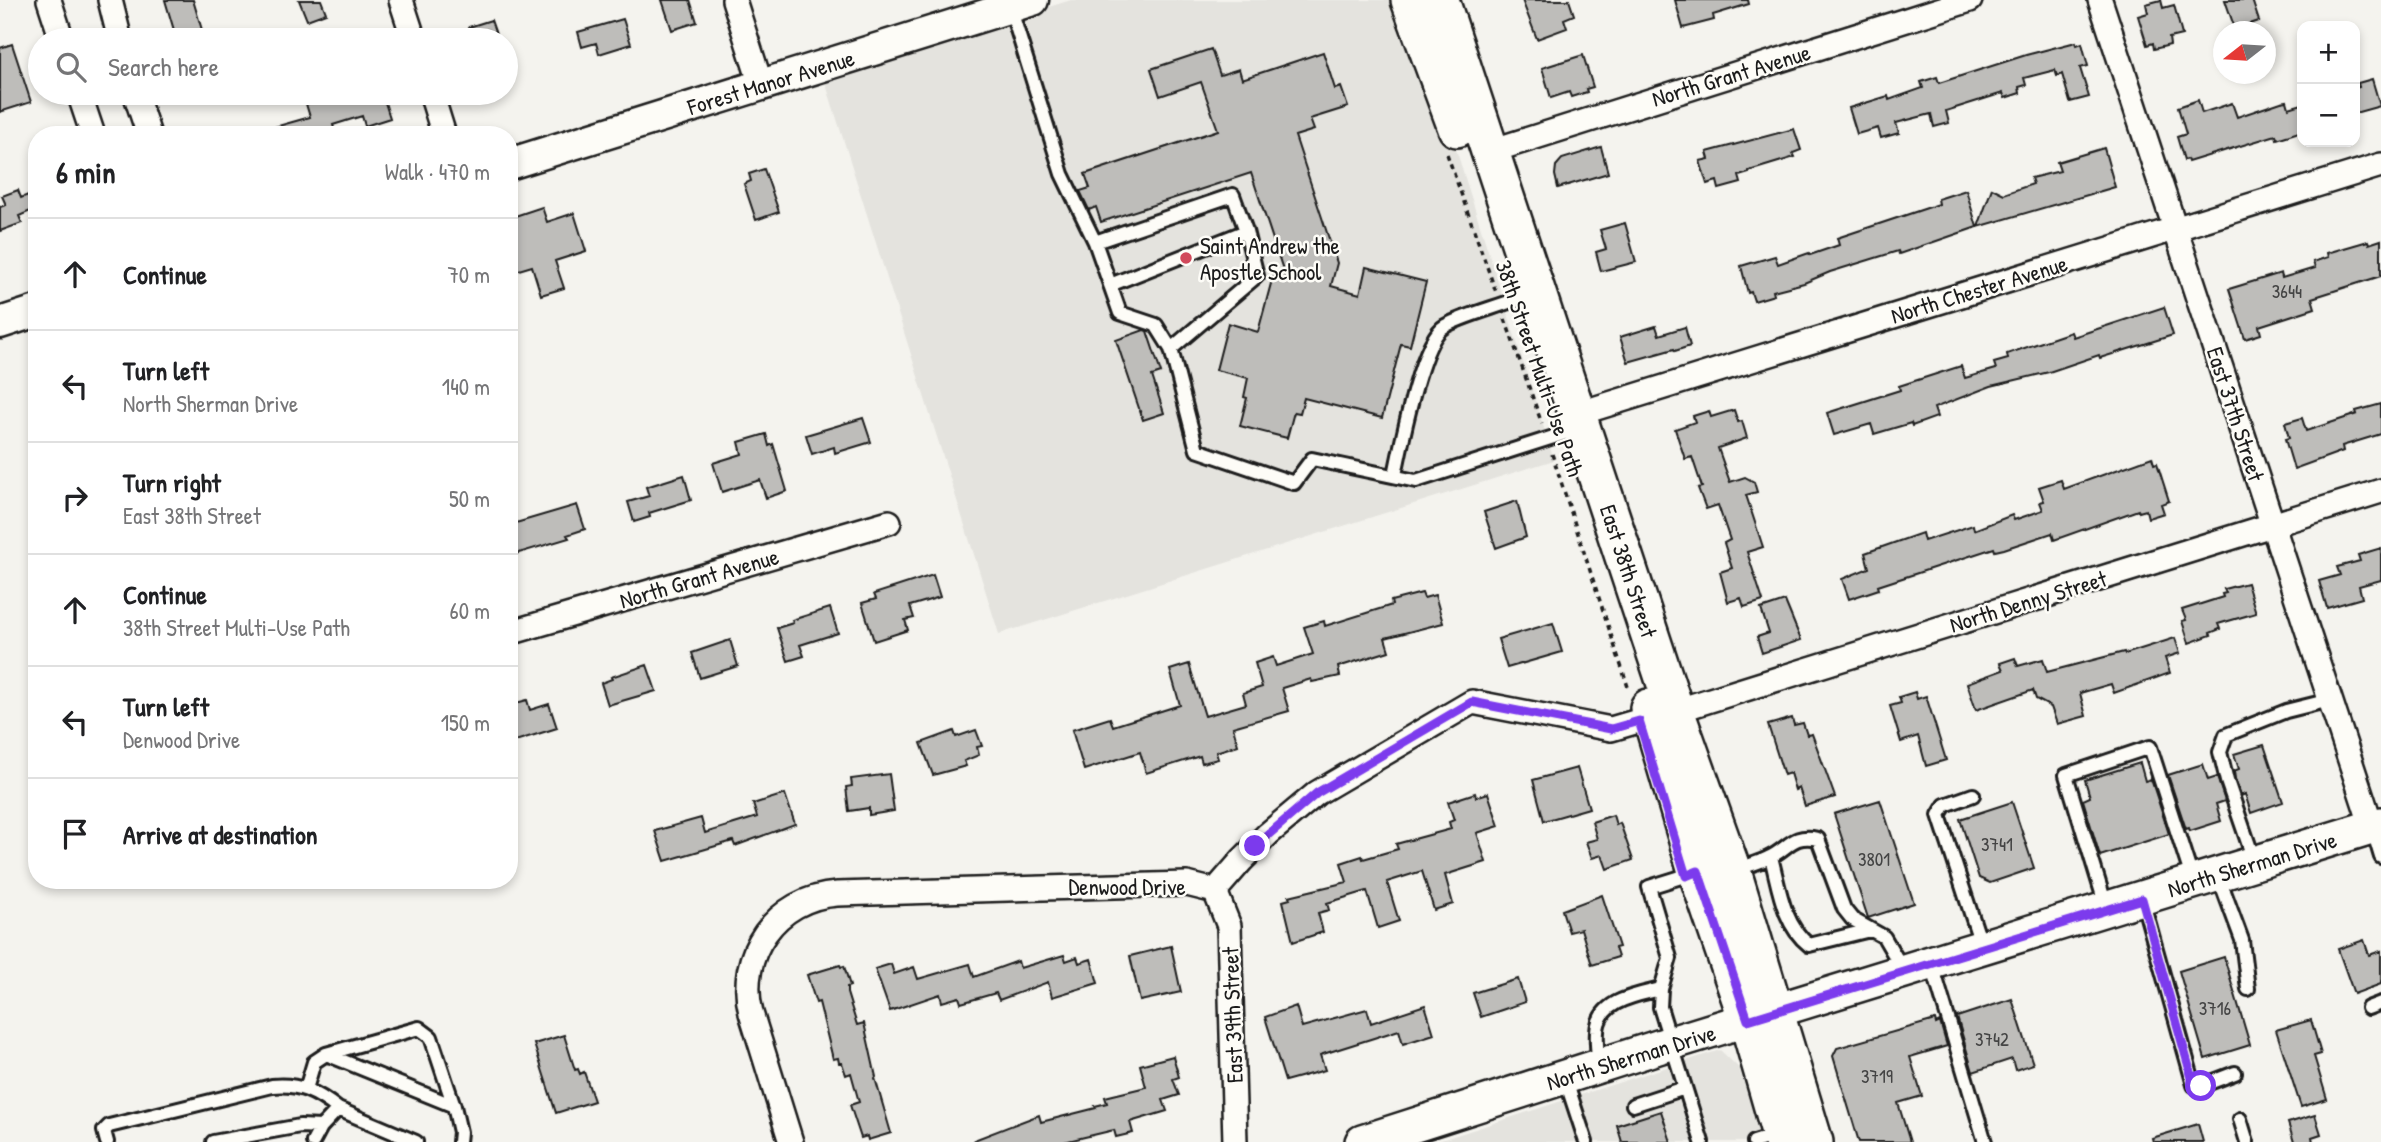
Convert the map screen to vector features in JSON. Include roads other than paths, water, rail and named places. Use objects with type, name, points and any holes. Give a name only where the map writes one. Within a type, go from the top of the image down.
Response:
[{"type":"main road","name":"East 38th Street","points":[[1410,0],[1448,100],[1509,303],[1562,429]]},
{"type":"main road","name":"East 38th Street","points":[[1440,0],[1491,151],[1562,429],[1655,716],[1715,871],[1762,1015],[1783,1140]]},
{"type":"main road","name":"North Sherman Drive","points":[[1362,1142],[1410,1135],[1599,1066],[2206,878],[2256,863],[2378,836]]},
{"type":"street","points":[[49,0],[58,28]]},
{"type":"street","points":[[110,0],[117,28]]},
{"type":"street","points":[[401,0],[410,28]]},
{"type":"street","points":[[734,0],[761,85]]},
{"type":"street","name":"North Grant Avenue","points":[[1491,151],[1970,0]]},
{"type":"street","name":"East 37th Street","points":[[2100,0],[2272,525],[2378,836]]},
{"type":"street","name":"Forest Manor Avenue","points":[[518,161],[1022,4]]},
{"type":"street","points":[[83,105],[90,126]]},
{"type":"street","points":[[139,105],[146,126]]},
{"type":"street","points":[[435,105],[441,126]]},
{"type":"street","name":"North Chester Avenue","points":[[1562,429],[2175,228],[2381,165]]},
{"type":"street","points":[[0,323],[28,314]]},
{"type":"street","name":"North Denny Street","points":[[1655,716],[2381,491]]},
{"type":"street","name":"North Grant Avenue","points":[[518,630],[889,523]]},
{"type":"street","name":"Denwood Drive","points":[[792,1142],[751,1013],[748,985],[752,958],[764,933],[792,907],[809,899],[837,894],[1187,884],[1215,891],[1255,846],[1317,793],[1472,702],[1611,729],[1655,716]]},
{"type":"street","name":"East 39th Street","points":[[1215,891],[1229,926],[1236,1142]]},
{"type":"lane","points":[[1022,4],[1062,174],[1095,242],[1120,313],[1156,325],[1171,349],[1197,450],[1294,483],[1312,459],[1416,481],[1562,429]]},
{"type":"lane","points":[[1095,242],[1233,195],[1257,276],[1171,349]]},
{"type":"lane","points":[[1110,285],[1246,232]]},
{"type":"lane","points":[[1395,475],[1412,401],[1429,348],[1443,326],[1509,303]]},
{"type":"lane","points":[[2256,863],[2227,781],[2220,752],[2226,735],[2286,711],[2330,699]]},
{"type":"lane","points":[[2108,909],[2066,775],[2150,747],[2206,878],[2242,940],[2248,989]]},
{"type":"lane","points":[[1973,795],[1945,805],[1939,815],[1982,948]]},
{"type":"lane","points":[[1702,1142],[1660,1007],[1661,989],[1670,958],[1649,887],[1771,857],[1790,842],[1808,837],[1818,839],[1844,909],[1852,919],[1884,937],[1918,967],[1985,1142]]},
{"type":"lane","points":[[1771,857],[1788,920],[1798,937],[1809,945],[1870,930]]},
{"type":"lane","points":[[2142,899],[2194,1085],[2201,1086],[2235,1073]]},
{"type":"lane","points":[[1599,1066],[1597,1030],[1601,1015],[1609,1007],[1627,998],[1661,989]]},
{"type":"lane","points":[[306,1089],[314,1062],[326,1054],[419,1028],[430,1037],[454,1106],[460,1132],[459,1142]]},
{"type":"lane","points":[[326,1054],[454,1106]]},
{"type":"lane","points":[[1565,1077],[1586,1142]]},
{"type":"lane","points":[[107,1142],[104,1131],[114,1124],[262,1087],[286,1084],[324,1097],[338,1109],[416,1142]]},
{"type":"lane","points":[[1633,1105],[1685,1088]]},
{"type":"lane","points":[[313,1142],[321,1127],[338,1109]]},
{"type":"lane","points":[[2240,1119],[2247,1142]]},
{"type":"lane","points":[[213,1142],[300,1126],[321,1127]]},
{"type":"place","name":"Saint Andrew the Apostle School","points":[[1186,258]]}]
